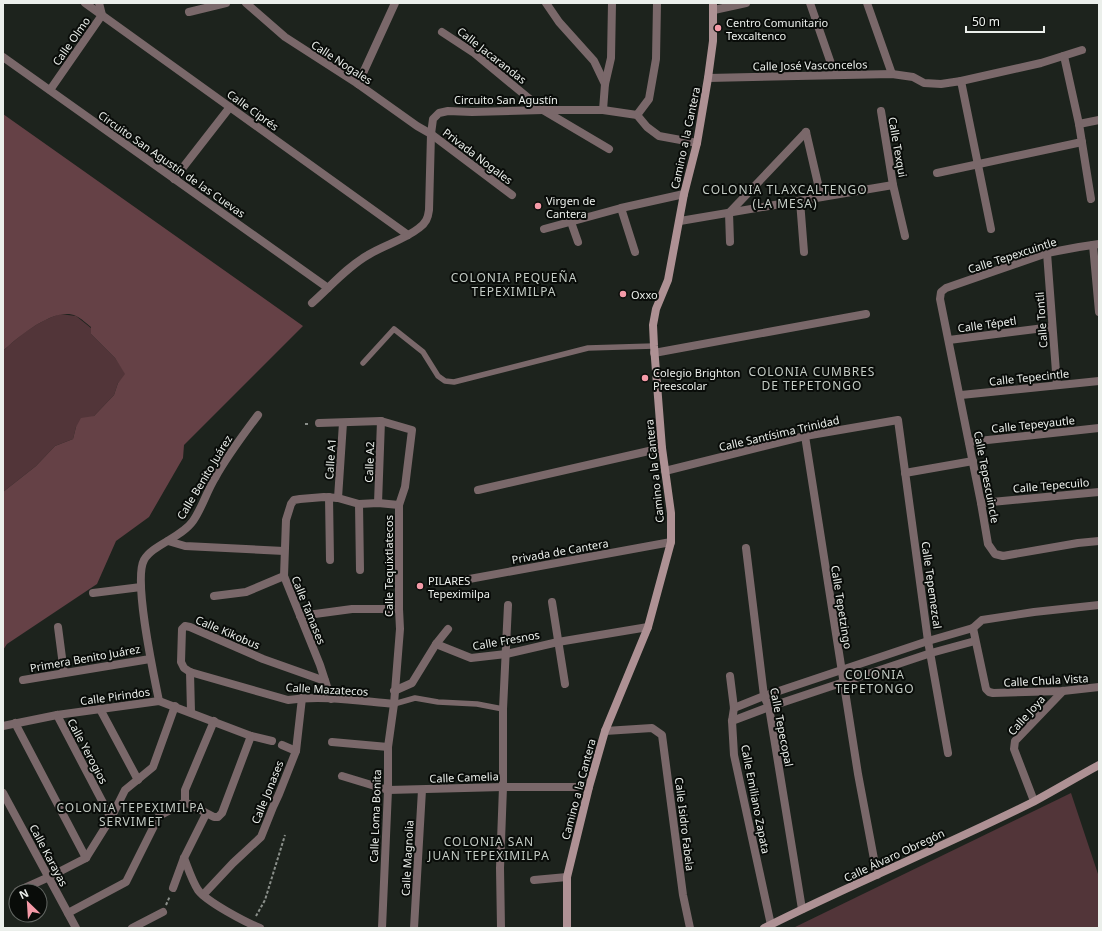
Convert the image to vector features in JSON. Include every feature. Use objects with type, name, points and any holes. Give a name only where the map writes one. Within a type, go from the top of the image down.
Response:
[{"type":"street","name":"Calle Ciprés","points":[[85,3],[408,235]]},
{"type":"street","name":"Calle Olmo","points":[[50,90],[102,15],[99,3]]},
{"type":"street","points":[[189,12],[226,3]]},
{"type":"street","name":"Calle Nogales","points":[[246,3],[285,37],[358,84],[417,126],[431,134]]},
{"type":"street","points":[[358,84],[395,3]]},
{"type":"street","points":[[546,3],[559,22],[594,61],[606,84]]},
{"type":"street","points":[[603,110],[611,58],[612,3]]},
{"type":"street","points":[[657,3],[656,59],[649,99],[637,115],[647,127],[659,136],[697,143]]},
{"type":"street","points":[[713,7],[746,3]]},
{"type":"street","points":[[810,3],[835,75]]},
{"type":"street","points":[[867,3],[892,74]]},
{"type":"street","name":"Camino a la Cantera","points":[[567,928],[567,877],[589,787],[605,731],[648,627],[671,542],[671,513],[662,448],[653,325],[656,309],[668,280],[684,194],[697,143],[713,41],[713,7]]},
{"type":"street","name":"Calle Jacarandas","points":[[442,32],[474,53],[543,110],[609,149]]},
{"type":"street","name":"Calle José Vasconcelos","points":[[708,78],[892,74],[913,77],[924,83],[942,84],[1041,63],[1082,50]]},
{"type":"street","points":[[1064,56],[1079,124],[1092,199]]},
{"type":"street","name":"Circuito San Agustín de las Cuevas","points":[[3,57],[328,288]]},
{"type":"street","points":[[961,81],[991,229]]},
{"type":"street","points":[[174,179],[230,107]]},
{"type":"street","name":"Circuito San Agustín","points":[[312,303],[349,269],[367,255],[408,235],[420,228],[427,221],[429,210],[431,134],[433,119],[439,113],[448,110],[472,112],[603,110],[637,115]]},
{"type":"street","name":"Calle Texqui","points":[[680,221],[893,185],[881,111]]},
{"type":"street","points":[[1079,124],[1099,120]]},
{"type":"street","points":[[730,242],[729,213],[806,132],[821,197]]},
{"type":"street","name":"Privada Nogales","points":[[431,134],[512,195]]},
{"type":"street","points":[[937,173],[978,163],[1082,142]]},
{"type":"street","points":[[893,185],[905,236]]},
{"type":"street","points":[[544,229],[621,208],[684,194]]},
{"type":"street","points":[[800,201],[804,252]]},
{"type":"street","points":[[621,208],[635,252]]},
{"type":"street","points":[[571,222],[578,242]]},
{"type":"street","points":[[1096,245],[1099,312]]},
{"type":"street","name":"Calle Tepexcuintle","points":[[940,299],[941,292],[946,288],[1047,253],[1096,245]]},
{"type":"street","name":"Calle Tontli","points":[[1047,253],[1057,385]]},
{"type":"street","name":"Calle Tepescuincle","points":[[940,299],[973,461],[988,544],[995,554],[1004,556],[1078,543],[1099,541]]},
{"type":"street","points":[[654,349],[866,314]]},
{"type":"street","name":"Calle Tépetl","points":[[949,340],[1052,327]]},
{"type":"street","name":"Calle Tepecintle","points":[[960,395],[1099,380]]},
{"type":"street","name":"Calle Benito Juárez","points":[[160,701],[150,659],[141,587],[141,569],[144,560],[152,551],[182,533],[193,520],[215,477],[235,445],[258,415]]},
{"type":"street","name":"Calle Santísima Trinidad","points":[[665,471],[805,436],[898,420]]},
{"type":"street","name":"Calle Tepemezcal","points":[[898,420],[928,641],[948,753]]},
{"type":"street","points":[[319,423],[381,422]]},
{"type":"street","name":"Calle Tequixtlatecos","points":[[381,422],[412,430],[405,487],[398,505],[398,609],[400,629],[394,704]]},
{"type":"street","name":"Calle A2","points":[[378,503],[381,422]]},
{"type":"street","name":"Calle A1","points":[[338,498],[343,423]]},
{"type":"street","name":"Calle Tepeyautle","points":[[969,442],[1099,428]]},
{"type":"street","name":"Calle Tepetzingo","points":[[805,436],[841,671],[877,875]]},
{"type":"street","points":[[478,490],[662,448]]},
{"type":"street","points":[[905,473],[973,461]]},
{"type":"street","name":"Calle Tepecuilo","points":[[981,503],[1099,492]]},
{"type":"street","points":[[330,560],[329,497],[359,504],[378,503],[398,505]]},
{"type":"street","name":"Calle Tamases","points":[[329,497],[294,500],[291,504],[286,520],[284,576],[331,699]]},
{"type":"street","points":[[359,504],[360,570]]},
{"type":"street","points":[[168,541],[185,546],[284,551]]},
{"type":"street","name":"Privada de Cantera","points":[[453,582],[671,542]]},
{"type":"street","name":"Calle Tepecopal","points":[[746,548],[764,696],[769,707],[802,909]]},
{"type":"street","points":[[214,596],[246,592],[284,576]]},
{"type":"street","points":[[93,592],[141,587]]},
{"type":"street","points":[[552,602],[565,684]]},
{"type":"street","points":[[501,928],[500,868],[503,787],[503,709],[508,605]]},
{"type":"street","points":[[734,708],[764,696],[928,641],[973,628],[982,620],[1034,612],[1099,605]]},
{"type":"street","points":[[300,616],[352,609],[398,609]]},
{"type":"street","name":"Calle Kikobus","points":[[191,712],[190,672],[184,668],[182,662],[182,629],[186,626],[263,659],[325,681]]},
{"type":"street","points":[[58,627],[64,673]]},
{"type":"street","name":"Calle Fresnos","points":[[436,644],[471,658],[506,654],[558,642],[648,627]]},
{"type":"street","name":"Calle Chula Vista","points":[[973,628],[986,689],[989,692],[1063,691],[1099,688]]},
{"type":"street","points":[[394,691],[412,682],[436,644],[448,629]]},
{"type":"street","points":[[732,722],[769,707],[931,653],[975,641]]},
{"type":"street","name":"Primera Benito Juárez","points":[[23,680],[150,659]]},
{"type":"street","name":"Calle Mazatecos","points":[[190,672],[288,700],[302,698],[331,699],[394,704]]},
{"type":"street","name":"Calle Emiliano Zapata","points":[[730,676],[734,708],[732,722],[734,754],[768,926]]},
{"type":"street","name":"Calle Joya","points":[[1034,801],[1014,749],[1015,741],[1063,691]]},
{"type":"street","name":"Calle Jonases","points":[[203,895],[233,863],[261,837],[296,751],[302,698]]},
{"type":"street","name":"Calle Pirindos","points":[[3,726],[57,715],[160,701],[251,736],[272,741]]},
{"type":"street","name":"Calle Loma Bonita","points":[[382,928],[388,790],[388,747],[394,704]]},
{"type":"street","points":[[35,883],[86,858],[111,818],[126,790],[153,767],[175,706]]},
{"type":"street","points":[[100,709],[138,780]]},
{"type":"street","name":"Calle Yerogios","points":[[57,715],[111,818]]},
{"type":"street","points":[[185,802],[185,790],[214,721]]},
{"type":"street","points":[[15,723],[86,858]]},
{"type":"street","name":"Calle Isidro Fabela","points":[[605,731],[652,728],[662,735],[683,896],[690,928]]},
{"type":"street","points":[[185,802],[206,814],[218,817],[222,813],[251,736]]},
{"type":"street","points":[[332,742],[388,747]]},
{"type":"street","points":[[282,745],[296,751]]},
{"type":"street","name":"Calle Álvaro Obregón","points":[[768,926],[1034,801],[1099,765]]},
{"type":"street","name":"Calle Camelia","points":[[342,776],[388,790],[503,787],[589,787]]},
{"type":"street","name":"Calle Magnolia","points":[[414,928],[422,790]]},
{"type":"street","name":"Calle Karayas","points":[[3,792],[76,928]]},
{"type":"street","points":[[68,913],[126,882],[159,816],[185,802]]},
{"type":"street","points":[[173,888],[184,858],[206,814]]},
{"type":"street","points":[[184,858],[197,889],[203,895],[252,925],[260,928]]},
{"type":"street","points":[[534,880],[567,877]]},
{"type":"street","points":[[132,928],[163,912]]},
{"type":"lane","points":[[363,363],[394,329],[423,352],[438,376],[445,382],[454,382],[588,348],[635,346],[654,349]]},
{"type":"lane","points":[[394,704],[415,698],[438,702],[477,704],[503,709]]},
{"type":"path","points":[[252,925],[265,900],[285,835]]},
{"type":"path","points":[[163,912],[173,888]]},
{"type":"shaded area","points":[[3,114],[303,326],[184,445],[183,458],[149,517],[116,541],[97,584],[7,644],[3,650],[3,492],[36,466],[55,446],[73,439],[76,427],[81,418],[94,416],[114,395],[118,383],[125,374],[115,358],[91,334],[91,327],[78,317],[67,314],[58,315],[37,324],[3,351]]},
{"type":"shaded area","points":[[60,314],[76,316],[91,328],[91,334],[115,358],[126,374],[118,383],[114,395],[94,416],[76,427],[73,439],[55,446],[36,466],[3,492],[3,351],[30,329],[44,320]]},
{"type":"shaded area","points":[[1071,793],[1099,877],[1099,928],[793,928]]},
{"type":"place","name":"Centro Comunitario Texcaltenco","points":[[718,28]]},
{"type":"place","name":"Virgen de Cantera","points":[[538,206]]},
{"type":"place","name":"Oxxo","points":[[623,294]]},
{"type":"place","name":"Colegio Brighton Preescolar","points":[[645,378]]},
{"type":"place","name":"PILARES Tepeximilpa","points":[[420,586]]},
{"type":"district","name":"COLONIA TLAXCALTENGO (LA MESA)","points":[[785,196]]},
{"type":"district","name":"COLONIA PEQUEÑA TEPEXIMILPA","points":[[514,284]]},
{"type":"district","name":"COLONIA CUMBRES DE TEPETONGO","points":[[812,378]]},
{"type":"district","name":"COLONIA TEPETONGO","points":[[875,681]]},
{"type":"district","name":"COLONIA TEPEXIMILPA SERVIMET","points":[[131,814]]},
{"type":"district","name":"COLONIA SAN JUAN TEPEXIMILPA","points":[[489,848]]}]
